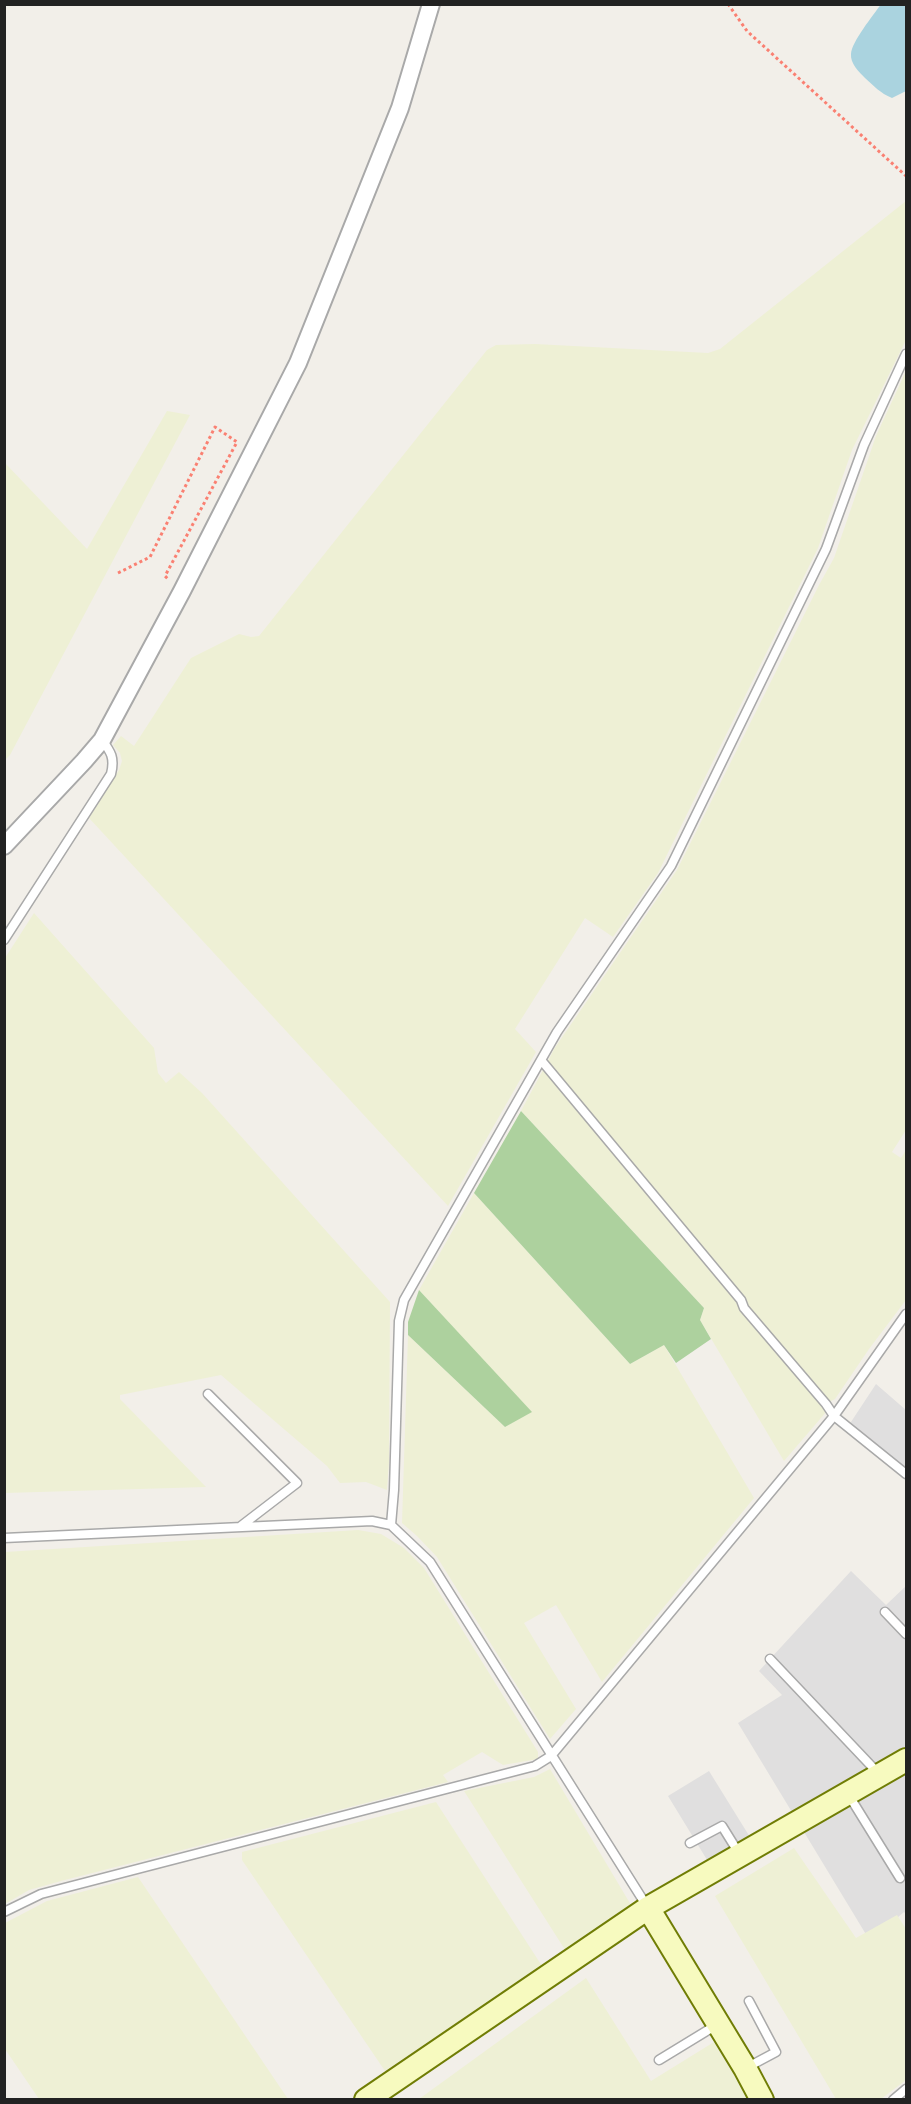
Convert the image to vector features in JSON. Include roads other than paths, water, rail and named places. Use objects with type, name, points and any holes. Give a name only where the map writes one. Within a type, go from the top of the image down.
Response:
[{"type":"street","points":[[4,846],[102,740],[182,591],[298,363],[400,108],[431,4]]},
{"type":"street","points":[[366,2100],[648,1908],[906,1760]]},
{"type":"street","points":[[648,1908],[762,2100]]},
{"type":"lane","points":[[391,1525],[399,1321],[404,1300],[557,1032],[671,866],[826,549],[864,445],[906,354]]},
{"type":"lane","points":[[4,940],[111,774],[114,764],[113,756],[102,740]]},
{"type":"lane","points":[[541,1059],[734,1291],[744,1308],[834,1416],[906,1474]]},
{"type":"lane","points":[[4,1912],[41,1894],[535,1766],[551,1756],[834,1416],[906,1314]]},
{"type":"lane","points":[[208,1394],[297,1483],[240,1526]]},
{"type":"lane","points":[[4,1538],[372,1521],[391,1525],[430,1562],[648,1908]]},
{"type":"lane","points":[[885,1612],[906,1634]]},
{"type":"lane","points":[[770,1659],[880,1775]]},
{"type":"lane","points":[[847,1794],[900,1878]]},
{"type":"lane","points":[[690,1843],[722,1827],[740,1856]]},
{"type":"lane","points":[[745,2068],[776,2052],[748,2001]]},
{"type":"lane","points":[[659,2060],[718,2024]]},
{"type":"lane","points":[[893,2100],[906,2089]]},
{"type":"water","points":[[881,4],[906,5],[906,91],[892,98],[865,78],[855,67],[851,57],[855,42]]}]
